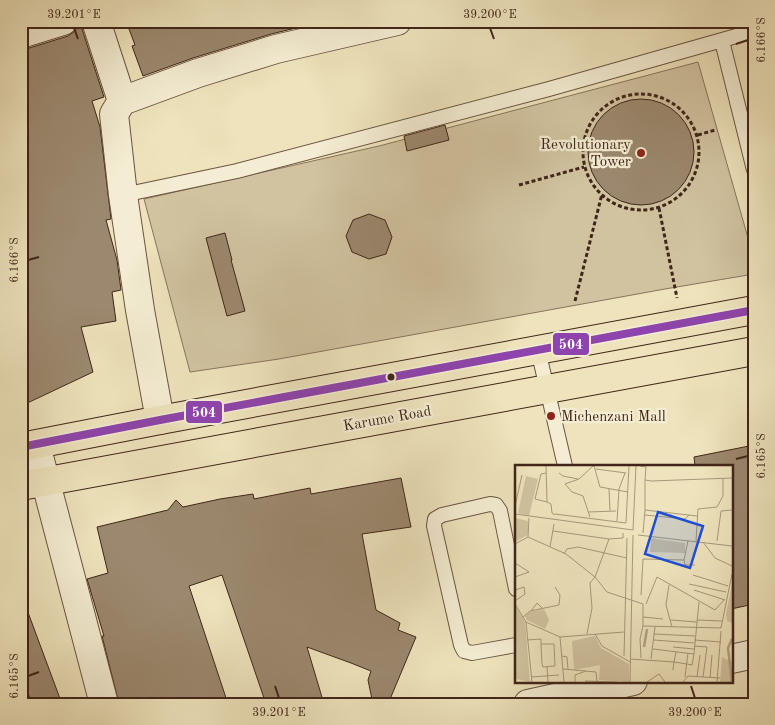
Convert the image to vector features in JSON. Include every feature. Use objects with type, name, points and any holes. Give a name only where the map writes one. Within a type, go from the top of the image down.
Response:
[{"type":"main road","points":[[28,446],[754,310]]},
{"type":"main road","name":"Karume Road","points":[[33,483],[754,351]]},
{"type":"street","points":[[21,34],[63,21]]},
{"type":"street","points":[[96,21],[122,101]]},
{"type":"street","points":[[160,420],[140,310],[123,195],[114,114],[122,101],[198,73],[276,49],[397,21]]},
{"type":"street","points":[[28,446],[33,483],[104,704]]},
{"type":"street","points":[[732,660],[754,654]]},
{"type":"street","points":[[528,704],[628,682]]},
{"type":"lane","points":[[123,195],[247,168],[549,88],[754,31]]},
{"type":"lane","points":[[722,41],[754,170]]},
{"type":"lane","points":[[538,350],[565,465]]},
{"type":"lane","points":[[515,584],[500,511],[496,505],[490,504],[442,515],[434,519],[461,645],[464,651],[472,653],[515,645]]},
{"type":"path","points":[[649,94],[670,101],[687,116],[698,135],[700,158],[694,180],[679,198],[659,208],[636,211],[612,204],[594,188],[584,167],[583,144],[591,123],[606,106],[626,96],[649,94]]},
{"type":"path","points":[[698,135],[715,130]]},
{"type":"path","points":[[519,185],[584,167]]},
{"type":"path","points":[[575,301],[602,194]]},
{"type":"path","points":[[659,208],[682,324]]},
{"type":"shaded area","points":[[698,62],[754,259],[754,274],[279,359],[190,372],[144,199],[379,146]]},
{"type":"building","points":[[78,21],[81,21],[104,97],[92,101],[100,127],[111,219],[106,220],[117,260],[121,290],[112,292],[116,321],[81,327],[93,372],[21,406],[21,49],[68,36],[75,31]]},
{"type":"building","points":[[126,21],[313,21],[300,27],[193,58],[143,76],[132,46],[135,45]]},
{"type":"building","name":"Revolutionary Tower","points":[[641,99],[661,103],[679,114],[690,132],[694,152],[690,172],[679,190],[661,201],[641,205],[621,201],[603,190],[592,172],[588,152],[592,132],[603,114],[621,103]]},
{"type":"building","points":[[445,125],[449,140],[407,151],[404,136]]},
{"type":"building","points":[[369,214],[385,220],[392,237],[386,254],[369,259],[352,252],[346,236],[353,220]]},
{"type":"building","points":[[225,233],[245,311],[227,316],[206,238]]},
{"type":"building","points":[[754,445],[754,604],[732,609],[732,465],[695,465],[694,457]]},
{"type":"building","points":[[401,478],[411,527],[362,534],[376,610],[400,623],[398,630],[416,637],[388,704],[373,704],[368,680],[371,671],[307,647],[324,704],[266,704],[222,575],[189,586],[228,704],[188,704],[186,698],[165,704],[119,704],[102,636],[104,636],[87,579],[108,573],[97,527],[168,510],[176,500],[183,507],[253,494],[254,499],[310,488],[311,494]]},
{"type":"building","points":[[21,599],[23,599],[62,704],[32,704],[21,674]]},
{"type":"transit line","name":"504","points":[[21,447],[754,310]]},
{"type":"place","name":"Revolutionary Tower","points":[[641,153]]},
{"type":"place","name":"Michenzani Mall","points":[[551,416]]}]
